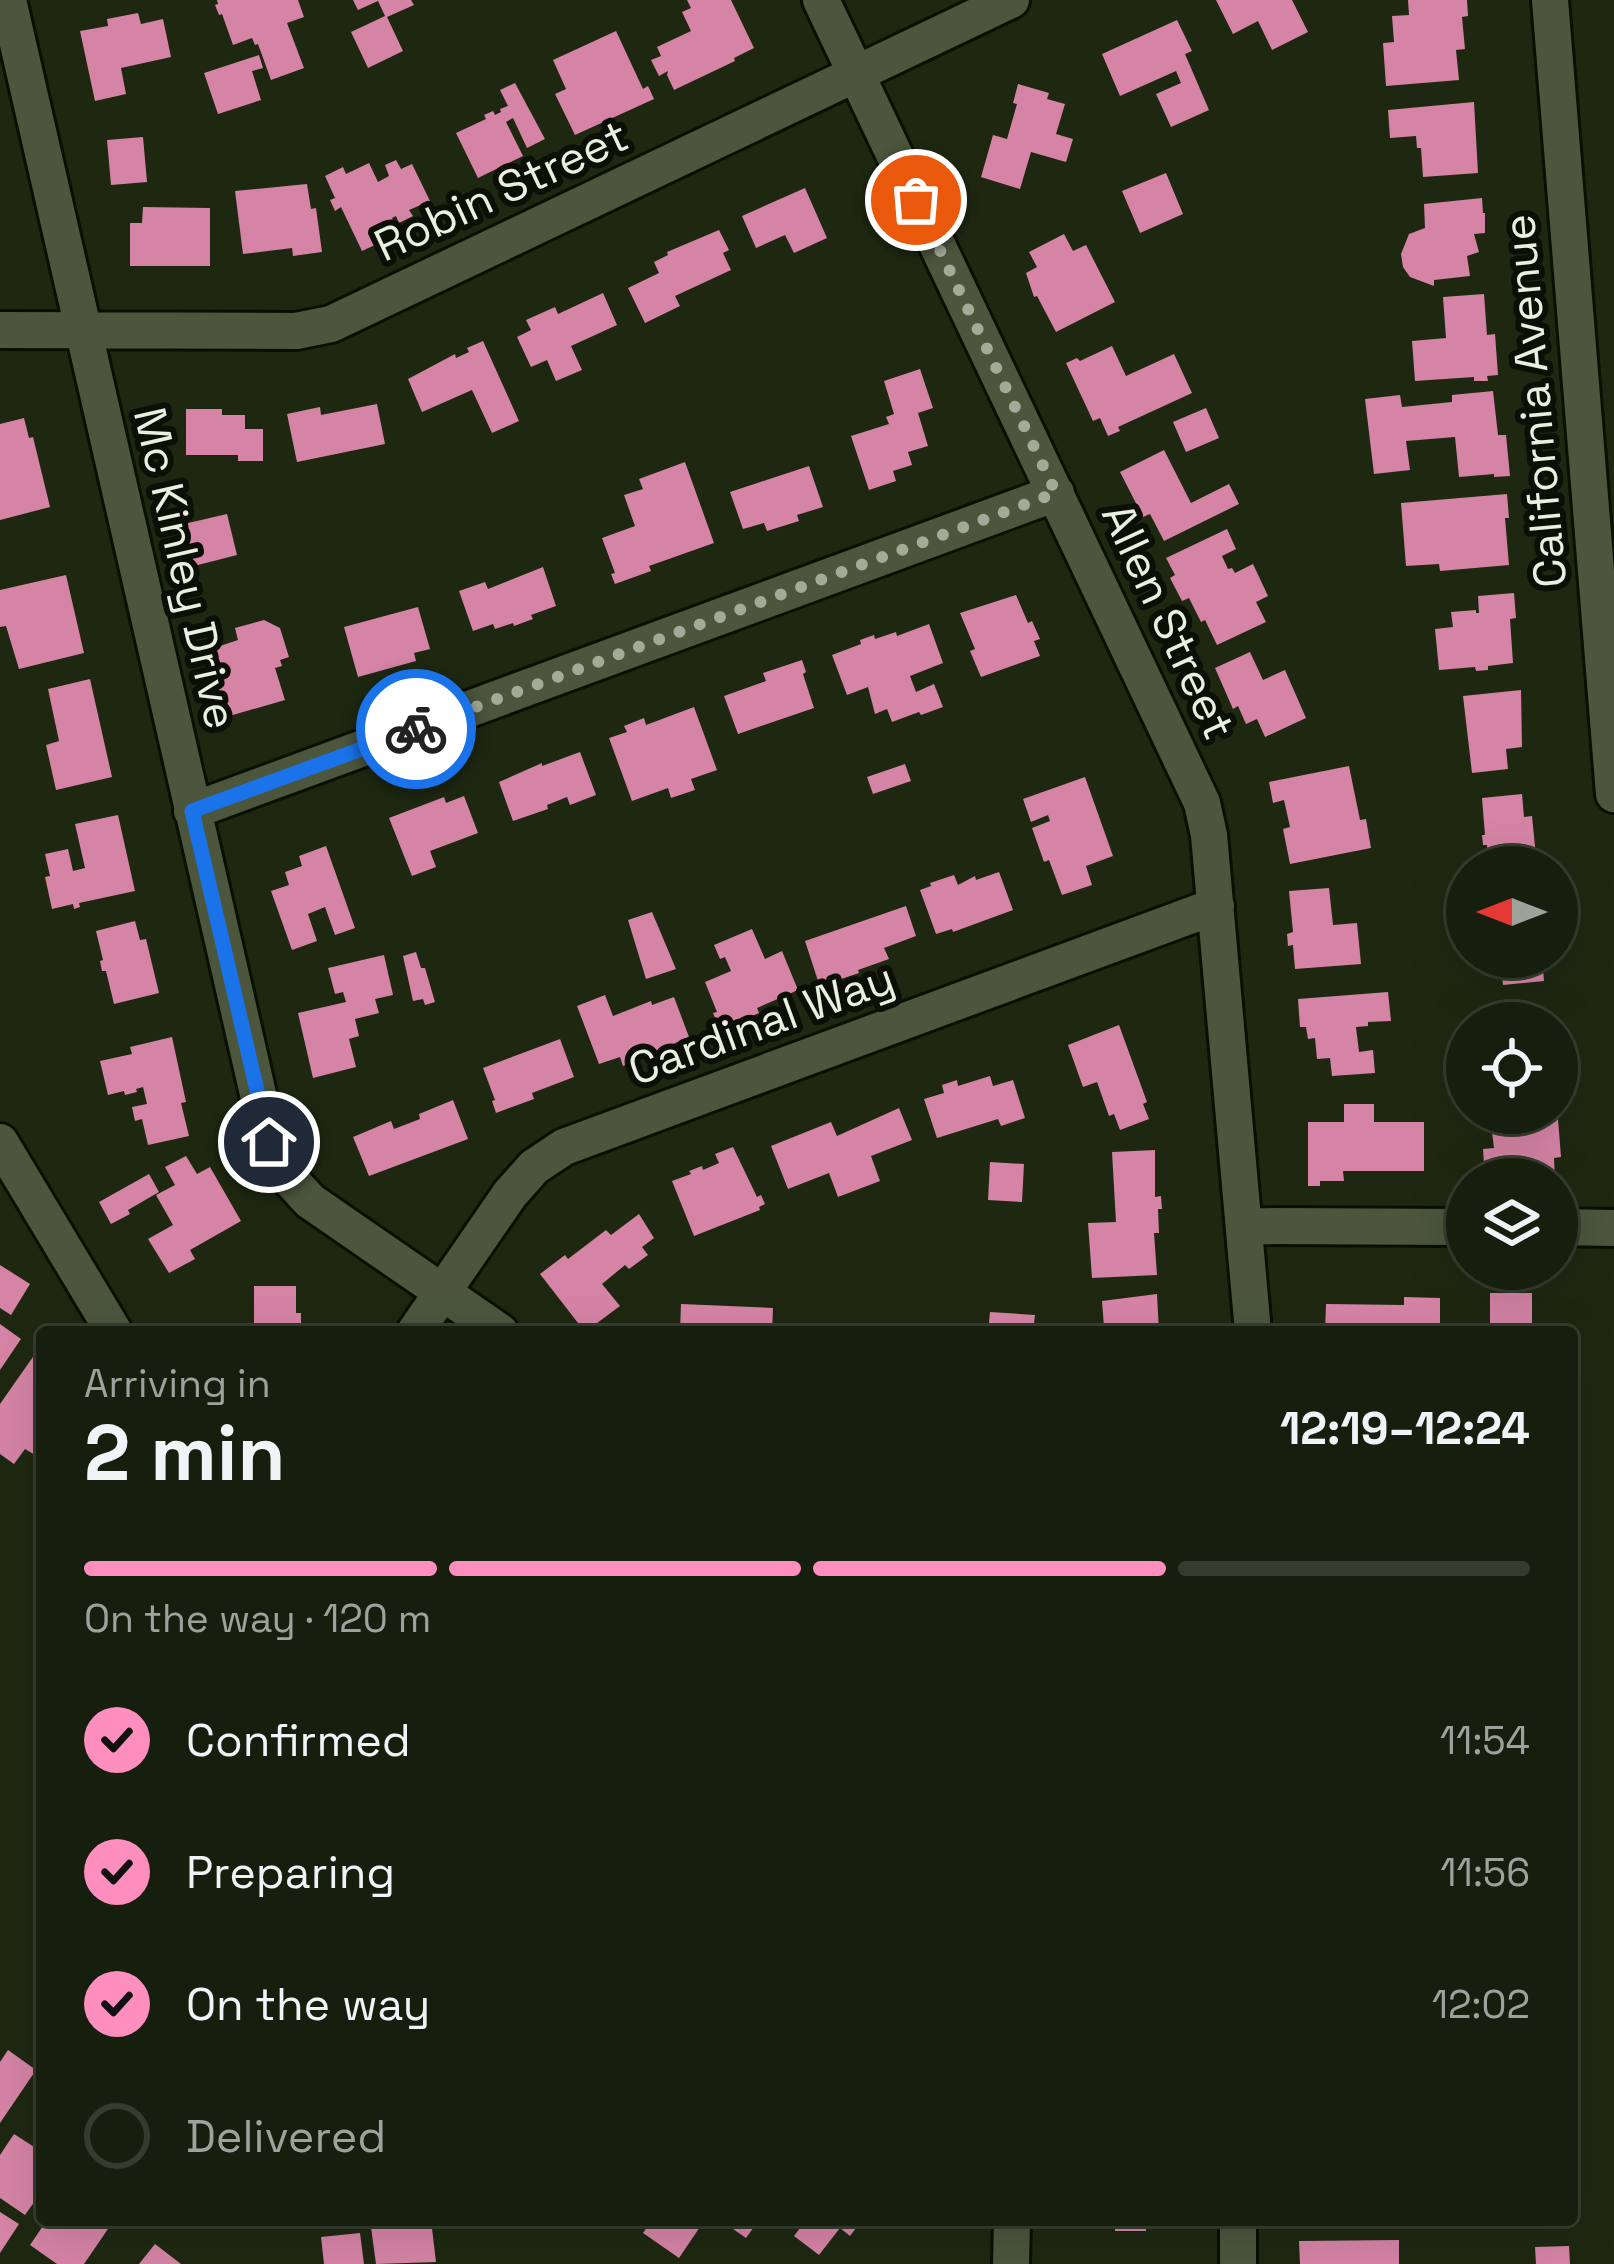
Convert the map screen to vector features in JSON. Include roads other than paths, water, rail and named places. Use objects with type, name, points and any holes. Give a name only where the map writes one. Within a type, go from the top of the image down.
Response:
[{"type":"street","name":"Mc Kinley Drive","points":[[8,0],[269,1142],[287,1176],[310,1201],[491,1326]]},
{"type":"street","name":"Allen Street","points":[[821,0],[1202,802],[1216,906],[1252,1326]]},
{"type":"street","name":"Robin Street","points":[[0,330],[296,331],[331,324],[1011,0]]},
{"type":"street","name":"California Avenue","points":[[1550,0],[1614,794]]},
{"type":"street","points":[[192,811],[1056,493]]},
{"type":"street","name":"Cardinal Way","points":[[419,1326],[510,1194],[534,1167],[563,1147],[1216,906]]},
{"type":"street","points":[[0,1142],[110,1326]]},
{"type":"street","points":[[1244,1226],[1446,1227]]},
{"type":"street","points":[[1578,1227],[1614,1228]]},
{"type":"street","points":[[1010,2264],[1012,2226]]},
{"type":"street","points":[[1238,2226],[1238,2264]]}]
